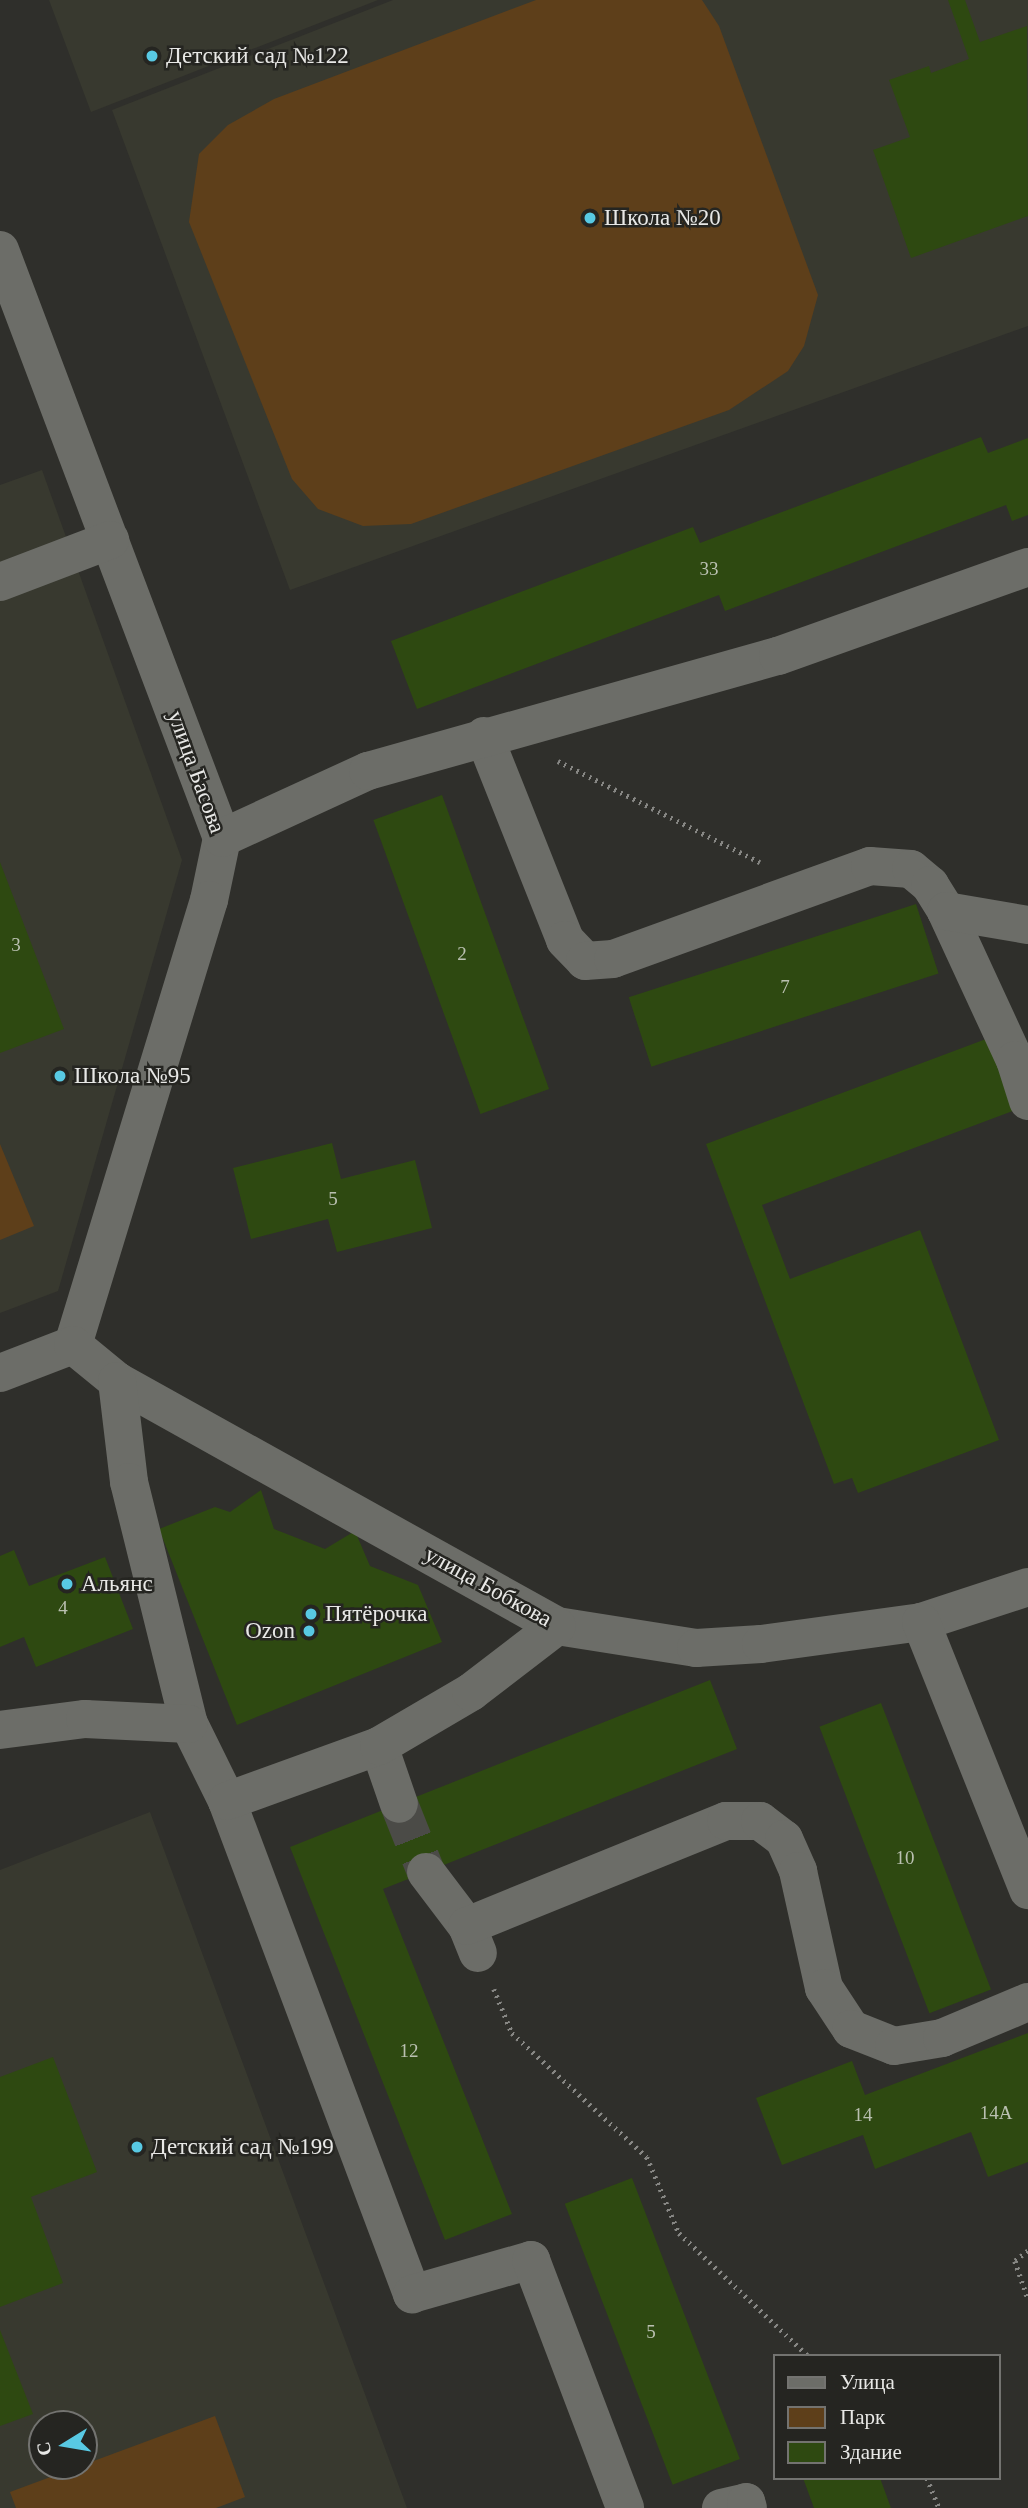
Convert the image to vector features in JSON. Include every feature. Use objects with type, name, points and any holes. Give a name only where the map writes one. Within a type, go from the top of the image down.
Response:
[{"type":"street","name":"улица Басова","points":[[0,250],[222,838],[209,900],[73,1345]]},
{"type":"street","points":[[0,582],[110,540]]},
{"type":"street","points":[[222,838],[368,771],[778,656],[1028,566]]},
{"type":"street","points":[[493,734],[565,940],[584,961],[614,959],[870,866],[911,869],[930,886],[946,911],[1016,1060],[1028,1101]]},
{"type":"street","points":[[946,911],[1028,925]]},
{"type":"street","points":[[0,1373],[73,1345]]},
{"type":"street","name":"улица Бобкова","points":[[73,1345],[117,1381],[557,1626],[696,1647],[761,1644],[920,1622],[1028,1587]]},
{"type":"street","points":[[117,1381],[129,1482],[189,1724],[227,1801],[412,2294],[531,2260],[625,2508]]},
{"type":"street","points":[[920,1622],[1028,1890]]},
{"type":"street","points":[[227,1801],[379,1746],[471,1692],[557,1626]]},
{"type":"street","points":[[0,1730],[85,1719],[189,1724]]},
{"type":"street","points":[[379,1746],[399,1804]]},
{"type":"street","points":[[426,1872],[473,1939],[726,1821],[760,1821],[784,1839],[798,1871],[824,1988],[851,2029],[894,2046],[942,2038],[1028,2002]]},
{"type":"street","points":[[721,2508],[746,2502],[748,2508]]},
{"type":"path","points":[[493,734],[808,887]]},
{"type":"path","points":[[473,1939],[512,2033],[647,2157],[679,2233],[806,2354]]},
{"type":"path","points":[[1028,2251],[1015,2261],[1028,2298]]},
{"type":"path","points":[[928,2480],[939,2508]]},
{"type":"shaded area","name":"Детский сад №122","points":[[49,0],[378,0],[91,112]]},
{"type":"shaded area","name":"Школа №20","points":[[393,0],[1028,0],[1028,326],[290,590],[112,110]]},
{"type":"shaded area","name":"Школа №95","points":[[42,470],[182,860],[58,1291],[0,1313],[0,485]]},
{"type":"shaded area","name":"Детский сад №199","points":[[150,1812],[407,2508],[0,2508],[0,1870]]},
{"type":"green space","name":"Школа №20","points":[[536,0],[702,0],[719,26],[818,295],[804,346],[788,371],[729,410],[411,524],[363,526],[318,509],[292,479],[189,222],[199,154],[228,125],[274,99]]},
{"type":"green space","points":[[0,1144],[34,1226],[0,1240]]},
{"type":"green space","points":[[215,2416],[245,2497],[216,2508],[16,2508],[10,2492],[42,2480],[98,2480],[98,2459]]},
{"type":"building","points":[[948,0],[965,0],[980,42],[1027,26],[1028,216],[911,258],[873,150],[910,137],[889,80],[929,66],[931,73],[969,59]]},
{"type":"building","points":[[981,437],[988,453],[1028,438],[1028,515],[1012,521],[1006,505],[725,611],[719,595],[417,709],[391,641],[693,527],[700,543]]},
{"type":"building","points":[[442,795],[549,1089],[480,1114],[373,820]]},
{"type":"building","points":[[0,862],[64,1029],[0,1053]]},
{"type":"building","points":[[916,904],[939,973],[651,1067],[629,997]]},
{"type":"building","points":[[994,1036],[1021,1108],[762,1205],[790,1279],[920,1230],[999,1440],[858,1493],[852,1478],[834,1484],[706,1144]]},
{"type":"building","points":[[332,1143],[341,1179],[415,1160],[432,1228],[337,1252],[328,1219],[251,1239],[233,1168]]},
{"type":"building","name":"Пятёрочка","points":[[261,1490],[274,1529],[325,1549],[355,1531],[370,1566],[418,1585],[442,1642],[237,1725],[159,1529],[215,1507],[230,1512]]},
{"type":"building","points":[[14,1550],[29,1586],[105,1557],[133,1629],[36,1667],[24,1637],[0,1647],[0,1556]]},
{"type":"building","points":[[710,1680],[737,1749],[383,1889],[512,2214],[445,2240],[290,1847]]},
{"type":"building","points":[[881,1703],[991,1990],[929,2013],[819,1727]]},
{"type":"building","points":[[1028,2033],[1028,2162],[988,2177],[971,2132],[875,2169],[863,2135],[782,2165],[756,2098],[852,2061],[865,2095]]},
{"type":"building","points":[[53,2057],[97,2172],[31,2197],[63,2283],[0,2307],[0,2077]]},
{"type":"building","points":[[632,2178],[740,2459],[673,2485],[565,2204]]},
{"type":"building","points":[[0,2330],[31,2410],[28,2410],[28,2416],[0,2426]]},
{"type":"building","points":[[804,2480],[881,2480],[891,2508],[814,2508]]},
{"type":"tunnel","points":[[399,1804],[426,1872]]},
{"type":"place","name":"Детский сад №122","points":[[152,56]]},
{"type":"place","name":"Школа №20","points":[[590,218]]},
{"type":"place","name":"Школа №95","points":[[60,1076]]},
{"type":"place","name":"Альянс","points":[[67,1584]]},
{"type":"place","name":"Пятёрочка","points":[[311,1614]]},
{"type":"place","name":"Ozon","points":[[309,1631]]},
{"type":"place","name":"Детский сад №199","points":[[137,2147]]}]
